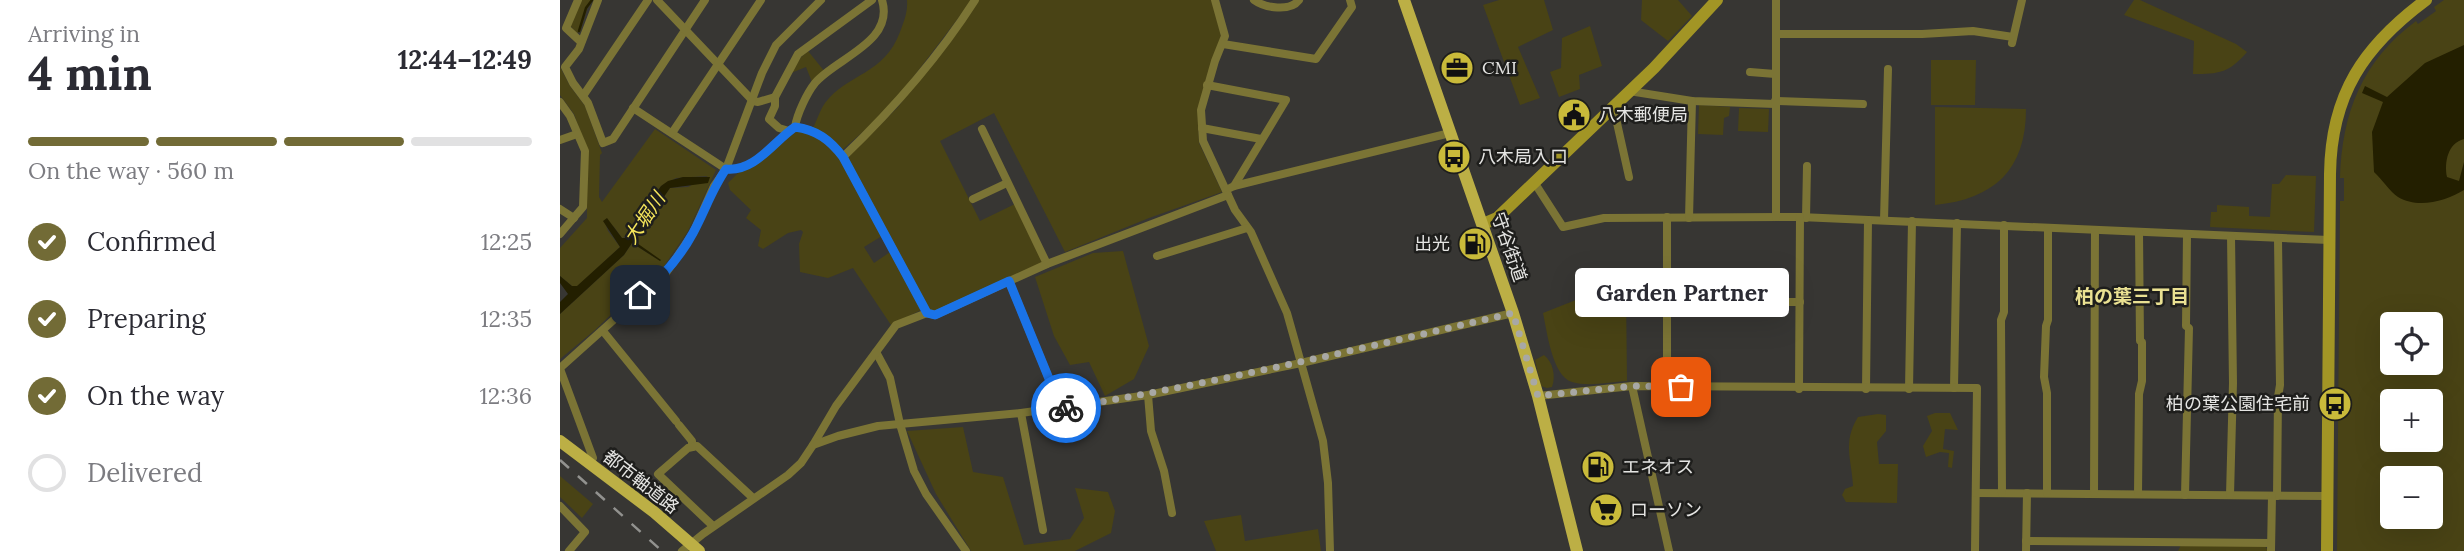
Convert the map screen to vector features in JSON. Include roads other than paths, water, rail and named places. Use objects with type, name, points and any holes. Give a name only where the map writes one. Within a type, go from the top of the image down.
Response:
[{"type":"main road","name":"守谷街道","points":[[1404,0],[1513,313],[1538,396],[1577,551]]},
{"type":"main road","name":"都市軸道路","points":[[560,441],[691,549]]},
{"type":"street","points":[[578,0],[566,28],[581,42]]},
{"type":"street","points":[[598,0],[579,49],[565,67],[588,103],[603,143],[613,139],[705,0]]},
{"type":"street","points":[[583,96],[648,0]]},
{"type":"street","points":[[657,0],[753,101],[775,97]]},
{"type":"street","points":[[672,133],[761,0]]},
{"type":"street","points":[[590,464],[593,458],[560,369],[666,273],[693,233],[714,186],[726,169],[762,73],[776,45],[794,24],[821,0]]},
{"type":"street","points":[[872,0],[798,54],[775,97],[775,106],[769,119],[779,128],[806,128],[822,135],[843,157],[927,313]]},
{"type":"street","points":[[633,108],[726,169],[738,170],[758,159],[792,129],[816,83],[874,38],[885,10],[882,0]]},
{"type":"street","points":[[843,157],[889,112],[931,61],[975,0]]},
{"type":"street","points":[[1215,0],[1225,36],[1207,85],[1202,110],[1203,141],[1230,190],[1235,210],[1251,232],[1287,313],[1323,441],[1328,483],[1330,551]]},
{"type":"street","points":[[1254,0],[1258,4],[1289,8],[1298,0]]},
{"type":"street","points":[[1223,44],[1316,60],[1352,7],[1350,0]]},
{"type":"street","points":[[1776,0],[1776,217]]},
{"type":"street","points":[[1776,34],[1922,34],[1973,31],[2013,40],[2022,0]]},
{"type":"street","points":[[2327,551],[2332,140],[2348,86],[2369,51],[2384,34],[2426,0]]},
{"type":"street","points":[[1483,224],[1497,218],[1685,37],[1713,2]]},
{"type":"street","points":[[1884,220],[1888,69]]},
{"type":"street","points":[[1750,72],[1775,74]]},
{"type":"street","points":[[1207,85],[1286,100],[1230,190]]},
{"type":"street","points":[[1629,91],[1692,101],[1863,104]]},
{"type":"street","points":[[1689,218],[1692,101]]},
{"type":"street","points":[[560,102],[570,116],[585,151],[583,207],[560,234]]},
{"type":"street","points":[[1611,108],[1615,114],[1629,177]]},
{"type":"street","points":[[1202,128],[1261,139]]},
{"type":"street","points":[[982,129],[1047,264]]},
{"type":"street","points":[[691,549],[713,526],[788,475],[801,463],[836,406],[896,325],[927,313],[935,315],[1047,264],[1230,190],[1450,133]]},
{"type":"street","points":[[560,140],[578,134]]},
{"type":"street","points":[[1799,388],[1803,218],[1807,166]]},
{"type":"street","points":[[1534,182],[1563,227],[1604,218],[1776,217],[2329,240]]},
{"type":"street","points":[[973,200],[1007,183]]},
{"type":"street","points":[[560,209],[574,218]]},
{"type":"street","points":[[1667,217],[1667,387]]},
{"type":"street","points":[[1866,389],[1868,220]]},
{"type":"street","points":[[1909,388],[1912,221]]},
{"type":"street","points":[[1954,388],[1957,223]]},
{"type":"street","points":[[2002,493],[2001,314],[2004,312],[2004,225]]},
{"type":"street","points":[[1157,256],[1247,228]]},
{"type":"street","points":[[2047,493],[2045,377],[2048,228]]},
{"type":"street","points":[[2094,494],[2095,230]]},
{"type":"street","points":[[2138,494],[2139,394],[2142,381],[2140,232]]},
{"type":"street","points":[[2185,495],[2189,328],[2186,326],[2187,234]]},
{"type":"street","points":[[2230,495],[2233,383],[2231,236]]},
{"type":"street","points":[[2026,541],[2076,547],[2271,547],[2277,397],[2280,385],[2278,239]]},
{"type":"street","points":[[1009,281],[1061,408]]},
{"type":"street","points":[[1668,302],[1800,302]]},
{"type":"street","points":[[813,444],[878,426],[1020,413],[1148,394],[1301,363],[1513,313]]},
{"type":"street","points":[[603,331],[692,441],[692,447]]},
{"type":"street","points":[[876,352],[890,378],[914,471],[966,551]]},
{"type":"street","points":[[1632,386],[1669,551]]},
{"type":"street","points":[[1538,396],[1632,386],[1977,388],[1975,551]]},
{"type":"street","points":[[1148,394],[1150,431],[1164,471],[1172,513]]},
{"type":"street","points":[[1020,413],[1043,530]]},
{"type":"street","points":[[713,526],[658,474],[688,448],[697,446],[753,498]]},
{"type":"street","points":[[1976,493],[2327,496]]},
{"type":"street","points":[[2026,551],[2027,493]]},
{"type":"street","points":[[560,506],[585,532],[569,551]]},
{"type":"water","points":[[2464,45],[2464,139],[2451,149],[2446,165],[2447,177],[2459,181],[2464,162],[2464,190],[2432,202],[2406,201],[2395,195],[2374,172],[2372,132],[2383,102],[2362,93],[2365,86],[2387,97],[2425,63]]},
{"type":"water","name":"大堀川","points":[[683,177],[710,177],[708,183],[670,188],[657,207],[657,217],[645,224],[634,241],[661,260],[632,243],[624,255],[560,314],[560,302],[568,294],[560,283],[560,276],[572,286],[577,286],[620,247],[603,221],[607,218],[622,238],[625,238],[661,186]]},
{"type":"waterway","points":[[579,31],[586,8],[592,0]]},
{"type":"railway","points":[[560,460],[662,551]]},
{"type":"place","name":"CMI","points":[[1457,68]]},
{"type":"place","name":"八木郵便局","points":[[1574,115]]},
{"type":"place","name":"八木局入口","points":[[1454,157]]},
{"type":"place","name":"出光","points":[[1475,244]]},
{"type":"place","name":"Garden Partner","points":[[1681,387]]},
{"type":"place","name":"柏の葉公園住宅前","points":[[2335,404]]},
{"type":"place","name":"エネオス","points":[[1598,467]]},
{"type":"place","name":"ローソン","points":[[1606,510]]},
{"type":"district","name":"柏の葉三丁目","points":[[2132,296]]}]
